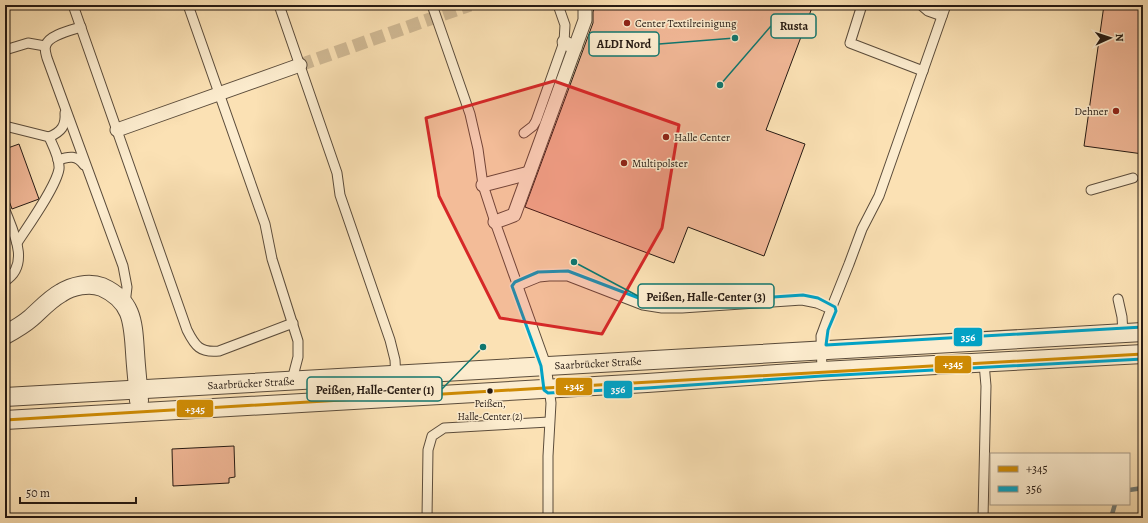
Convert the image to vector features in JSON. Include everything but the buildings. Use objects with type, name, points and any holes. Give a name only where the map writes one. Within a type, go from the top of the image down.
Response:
[{"type":"street","points":[[495,222],[514,215],[549,126],[554,89],[569,45],[585,20],[585,5]]},
{"type":"street","points":[[117,130],[300,65]]},
{"type":"street","points":[[483,185],[530,173]]},
{"type":"street","points":[[5,334],[16,329],[61,293],[73,287],[96,285],[109,290],[125,305],[130,314],[134,328],[140,412]]},
{"type":"street","name":"Saarbrücker Straße","points":[[5,396],[1143,332]]},
{"type":"street","name":"Saarbrücker Straße","points":[[5,420],[1143,354]]},
{"type":"lane","points":[[73,5],[187,330],[195,344],[206,351],[219,351],[294,327]]},
{"type":"lane","points":[[188,5],[265,224],[272,259],[294,327],[299,348],[297,366],[292,380]]},
{"type":"lane","points":[[279,5],[337,173],[340,195],[390,340],[394,355],[397,398]]},
{"type":"lane","points":[[432,5],[470,114],[478,149],[483,185],[517,286],[546,365],[551,402],[548,456],[548,518]]},
{"type":"lane","points":[[558,5],[565,25],[569,45]]},
{"type":"lane","points":[[862,5],[850,43],[923,71]]},
{"type":"lane","points":[[921,5],[928,11],[942,16]]},
{"type":"lane","points":[[822,372],[820,342],[822,330],[862,229],[878,196],[946,5]]},
{"type":"lane","points":[[80,27],[54,36],[48,41],[46,46],[47,58],[123,266],[127,287],[125,305]]},
{"type":"lane","points":[[5,50],[28,43],[46,46]]},
{"type":"lane","points":[[524,133],[529,130],[536,121],[554,89]]},
{"type":"lane","points":[[5,126],[50,137],[60,131],[64,126],[65,118],[63,104]]},
{"type":"lane","points":[[17,245],[51,189],[59,169],[58,160],[50,137]]},
{"type":"lane","points":[[58,160],[69,157],[77,158],[87,170]]},
{"type":"lane","points":[[1091,190],[1133,178]]},
{"type":"lane","points":[[5,210],[17,245],[18,257],[16,270],[12,276],[5,280]]},
{"type":"lane","points":[[517,286],[539,277],[568,276],[644,304],[662,308],[802,300],[831,308]]},
{"type":"lane","points":[[1118,299],[1122,317],[1123,333]]},
{"type":"lane","points":[[983,518],[986,386],[984,363]]},
{"type":"lane","points":[[427,518],[428,450],[432,436],[444,428],[550,422]]},
{"type":"highlighted area","points":[[554,81],[679,125],[662,228],[602,334],[500,318],[439,196],[426,118]]},
{"type":"waterway","points":[[1130,490],[1143,488]]},
{"type":"waterway","points":[[1111,518],[1115,505]]},
{"type":"tunnel","points":[[300,65],[470,5]]},
{"type":"transit line","name":"356","points":[[1143,327],[826,345],[828,330],[836,311],[835,307],[818,298],[803,295],[662,303],[644,300],[568,271],[538,272],[515,282],[512,286],[541,366],[544,390],[548,393],[822,376],[1143,359]]},
{"type":"transit line","name":"+345","points":[[5,420],[1143,354]]},
{"type":"place","name":"Center Textilreinigung","points":[[627,23]]},
{"type":"place","name":"ALDI Nord","points":[[735,38]]},
{"type":"place","name":"Rusta","points":[[720,85]]},
{"type":"place","name":"Dehner","points":[[1116,111]]},
{"type":"place","name":"Halle Center","points":[[666,137]]},
{"type":"place","name":"Multipolster","points":[[624,163]]},
{"type":"place","name":"Peißen, Halle-Center (3)","points":[[574,262]]},
{"type":"place","name":"Peißen, Halle-Center (1)","points":[[483,347]]},
{"type":"place","name":"Peißen, Halle-Center (2)","points":[[490,391]]}]
